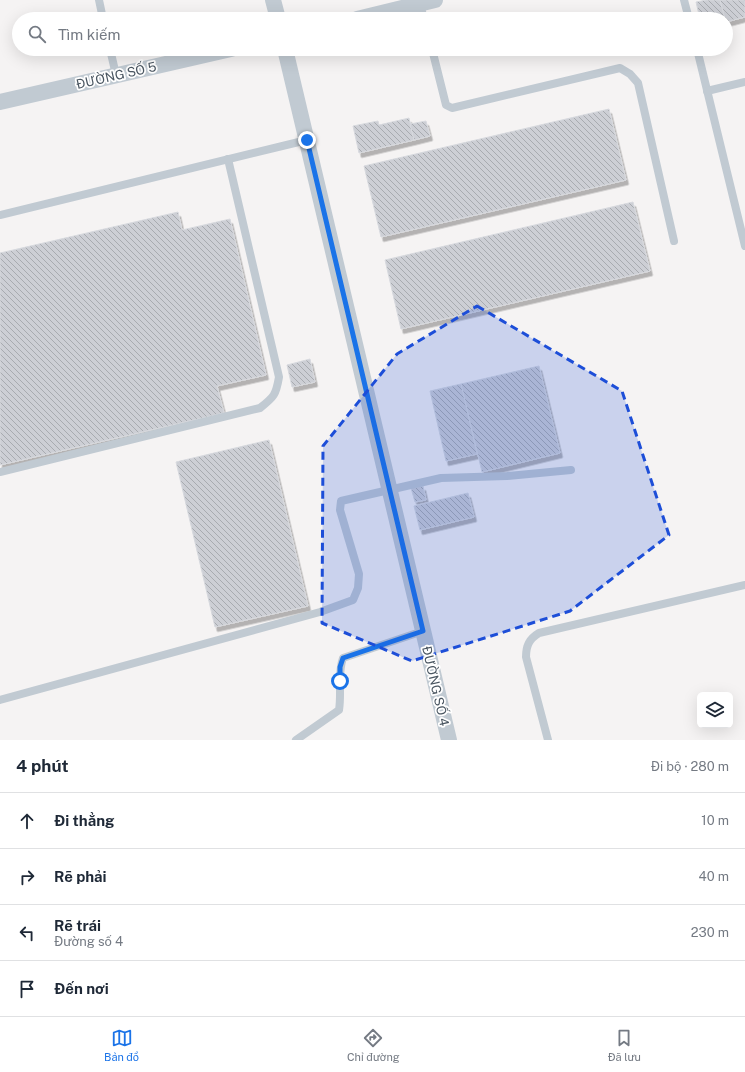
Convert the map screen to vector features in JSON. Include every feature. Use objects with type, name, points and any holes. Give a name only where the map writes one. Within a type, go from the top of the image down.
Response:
[{"type":"street","points":[[273,0],[276,12]]},
{"type":"street","points":[[402,12],[427,8]]},
{"type":"street","name":"ĐƯỜNG SỐ 5","points":[[0,102],[200,56]]},
{"type":"street","name":"ĐƯỜNG SỐ 4","points":[[287,56],[449,740]]},
{"type":"lane","points":[[99,0],[102,12]]},
{"type":"lane","points":[[684,0],[687,12]]},
{"type":"lane","points":[[112,56],[116,75]]},
{"type":"lane","points":[[434,56],[446,105],[452,108],[620,68],[630,74],[638,83],[674,241]]},
{"type":"lane","points":[[698,56],[745,246]]},
{"type":"lane","points":[[707,91],[745,82]]},
{"type":"lane","points":[[0,216],[307,140]]},
{"type":"lane","points":[[0,472],[260,408],[272,399],[277,390],[279,377],[228,159]]},
{"type":"lane","points":[[0,700],[320,612],[354,600],[358,588],[359,574],[340,510],[341,501],[441,478],[507,476],[571,470]]},
{"type":"lane","points":[[548,740],[526,657],[526,650],[533,637],[539,633],[745,585]]},
{"type":"lane","points":[[296,740],[339,710],[341,699],[340,667],[343,658],[423,631]]},
{"type":"highlighted area","points":[[477,306],[622,391],[669,535],[570,611],[412,661],[322,623],[323,446],[397,354]]},
{"type":"building","points":[[720,0],[723,12],[698,12],[696,2]]},
{"type":"building","points":[[720,0],[745,0],[745,17],[733,20],[733,12],[723,12]]},
{"type":"building","points":[[609,109],[626,180],[381,237],[364,166]]},
{"type":"building","points":[[409,118],[414,140],[359,153],[353,126],[378,121],[379,125]]},
{"type":"building","points":[[426,121],[430,136],[414,140],[410,124]]},
{"type":"building","points":[[633,202],[650,271],[401,329],[385,260]]},
{"type":"building","points":[[178,212],[182,230],[230,219],[266,375],[217,386],[224,413],[0,465],[0,253]]},
{"type":"building","points":[[310,359],[315,382],[292,387],[287,365]]},
{"type":"building","points":[[539,366],[560,453],[482,472],[461,384]]},
{"type":"building","points":[[461,384],[477,454],[446,461],[430,391]]},
{"type":"building","points":[[269,440],[308,606],[215,627],[176,462]]},
{"type":"building","points":[[423,486],[426,500],[415,502],[411,488]]},
{"type":"building","points":[[468,493],[474,517],[420,530],[414,506]]},
{"type":"route","points":[[307,140],[423,631],[343,658],[340,667],[340,681]]}]
